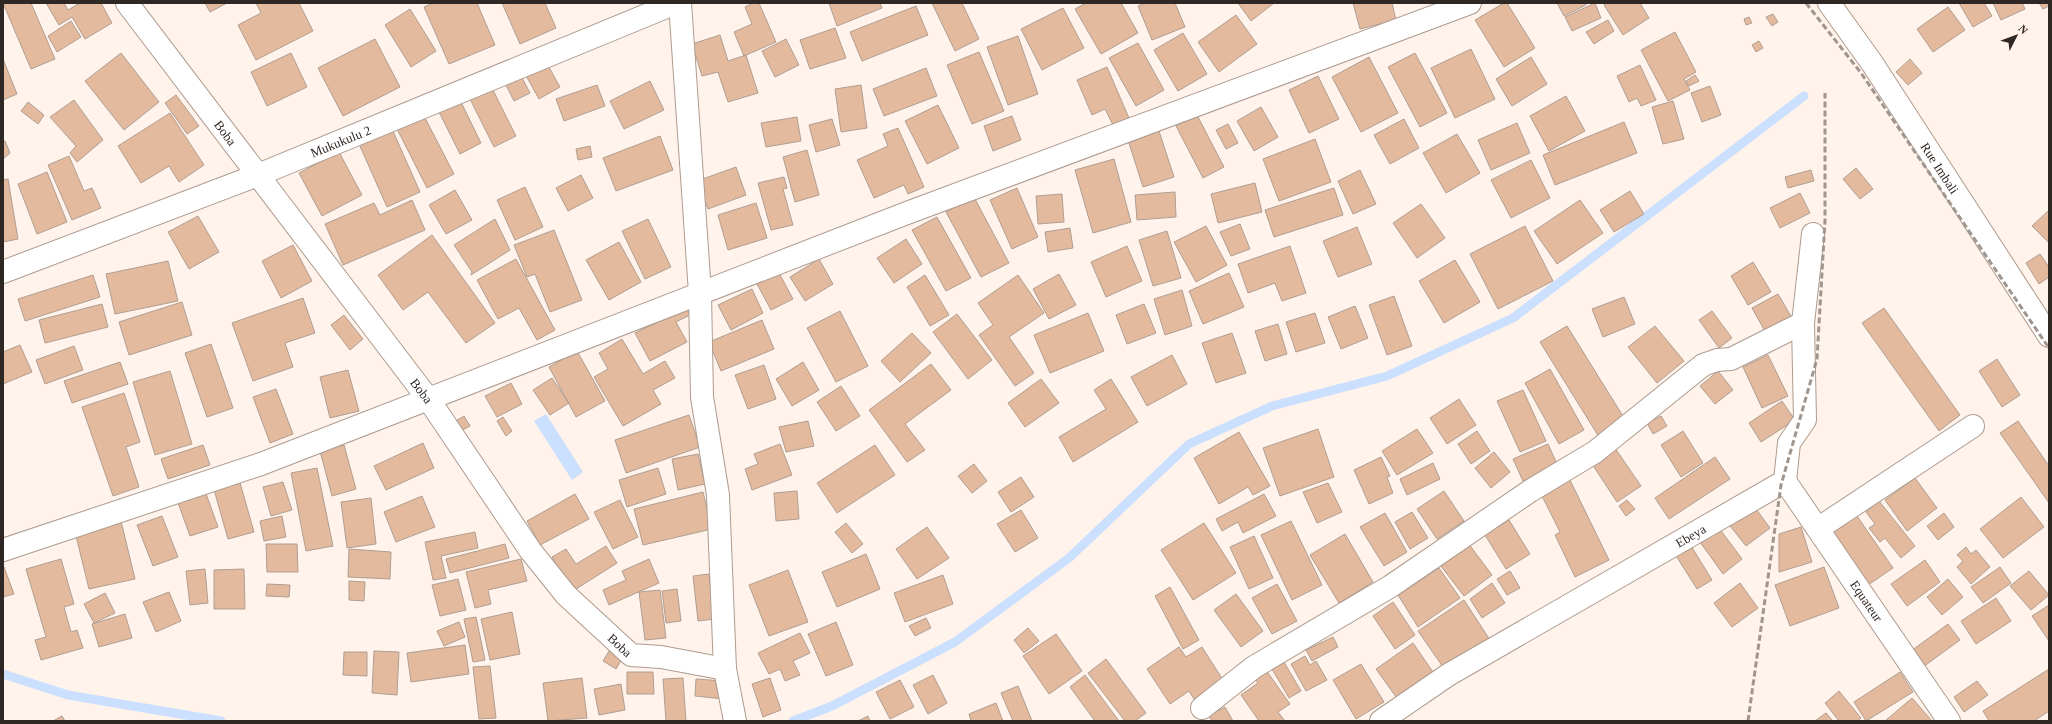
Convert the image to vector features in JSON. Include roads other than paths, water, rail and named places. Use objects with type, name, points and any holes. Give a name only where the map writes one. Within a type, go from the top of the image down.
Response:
[{"type":"street","name":"Boba","points":[[127,3],[429,400],[530,550],[566,595],[631,655],[661,657],[725,669]]},
{"type":"street","name":"Mukukulu 2","points":[[3,272],[258,175],[676,3]]},
{"type":"street","points":[[680,3],[700,293],[702,397],[718,495],[725,669],[735,721]]},
{"type":"street","points":[[3,550],[261,464],[429,400],[906,212],[1470,3]]},
{"type":"street","name":"Rue Imbali","points":[[1829,3],[1872,63],[2049,336]]},
{"type":"street","points":[[1785,480],[1789,443],[1805,420],[1803,323],[1813,234]]},
{"type":"street","points":[[1202,708],[1254,667],[1391,586],[1523,495],[1595,452],[1703,364],[1717,360],[1731,359],[1803,323]]},
{"type":"street","points":[[1819,528],[1973,426]]},
{"type":"street","name":"Equateur","points":[[1785,480],[1949,721]]},
{"type":"street","name":"Ebeya","points":[[1381,721],[1448,675],[1785,480]]},
{"type":"water","points":[[546,414],[583,472],[572,480],[534,421]]},
{"type":"waterway","points":[[793,721],[832,706],[955,642],[1069,558],[1189,444],[1272,406],[1387,376],[1513,318],[1804,96]]},
{"type":"waterway","points":[[3,674],[68,695],[221,721]]},
{"type":"railway","points":[[1806,3],[1861,73],[2049,348]]},
{"type":"railway","points":[[1748,721],[1781,485],[1817,359],[1825,221],[1825,93]]}]
